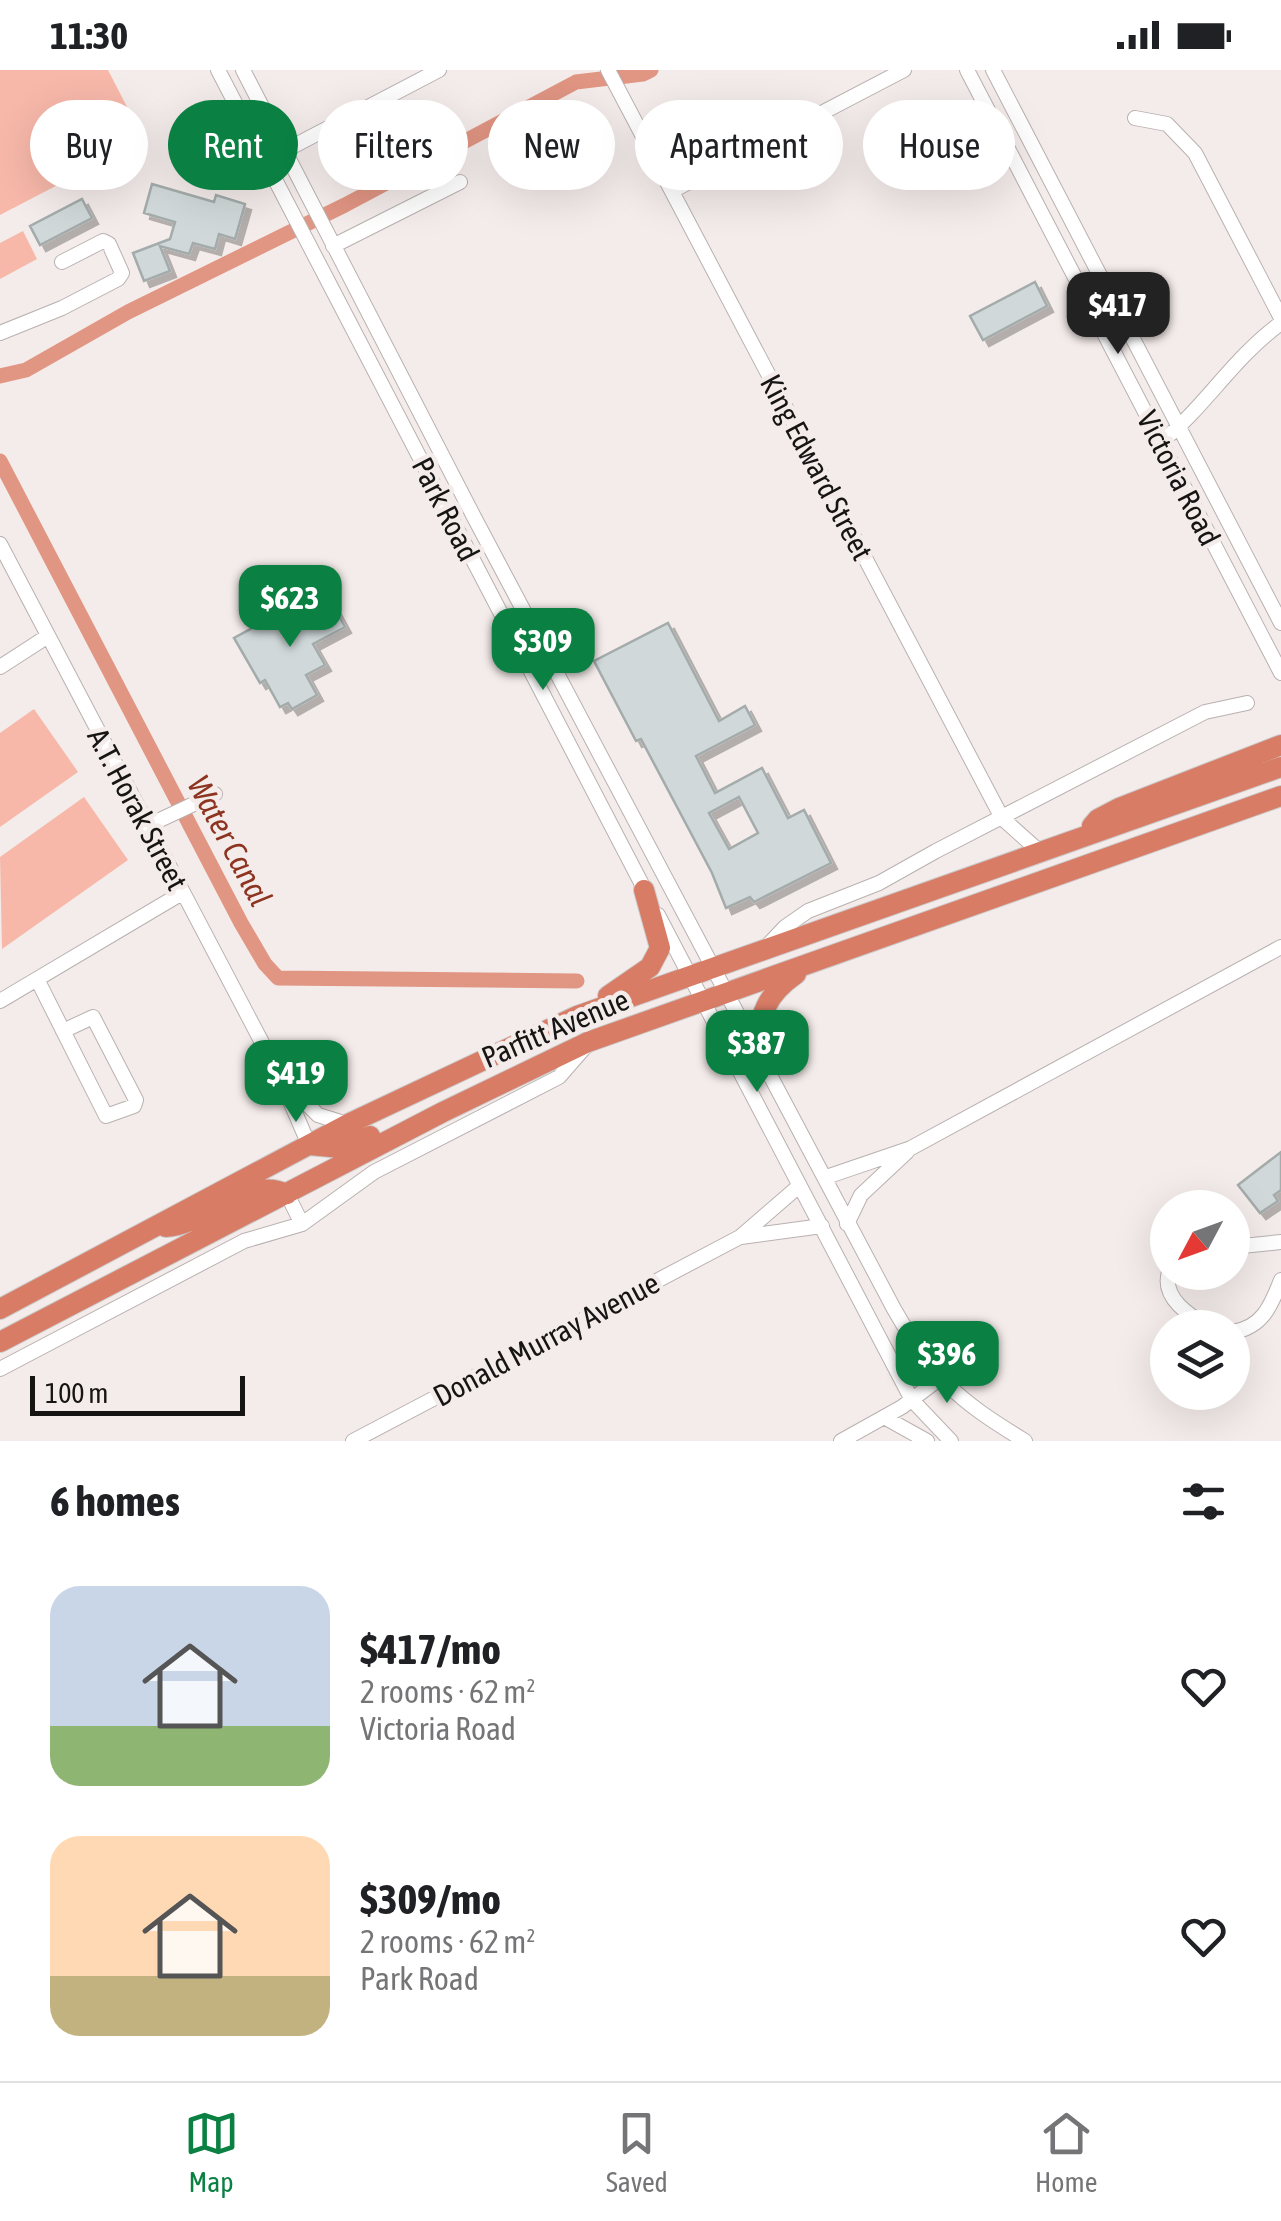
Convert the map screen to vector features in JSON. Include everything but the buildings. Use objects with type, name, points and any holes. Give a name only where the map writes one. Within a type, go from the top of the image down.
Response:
[{"type":"highway","points":[[1085,836],[1098,819],[1119,808],[1281,744]]},
{"type":"highway","name":"Parfitt Avenue","points":[[0,1309],[308,1144],[577,1016],[1281,767]]},
{"type":"highway","name":"Parfitt Avenue","points":[[0,1342],[490,1088],[588,1042],[1281,796]]},
{"type":"highway","points":[[577,1016],[641,975],[655,960],[660,948],[658,935],[644,890]]},
{"type":"highway","points":[[758,1050],[758,1028],[764,1007],[782,984],[814,962]]},
{"type":"highway","points":[[308,1144],[341,1148],[456,1091],[490,1088]]},
{"type":"highway","points":[[154,1226],[192,1223],[258,1189],[272,1188],[287,1194]]},
{"type":"street","name":"Park Road","points":[[218,70],[233,100]]},
{"type":"street","name":"Park Road","points":[[242,70],[258,100]]},
{"type":"street","points":[[298,145],[438,70]]},
{"type":"street","name":"King Edward Street","points":[[608,70],[1002,818],[1040,852]]},
{"type":"street","points":[[672,191],[904,70]]},
{"type":"street","name":"Victoria Road","points":[[967,70],[1281,673]]},
{"type":"street","name":"Victoria Road","points":[[993,70],[1281,623]]},
{"type":"street","points":[[1135,118],[1167,124],[1194,153],[1281,320],[1232,365],[1179,427],[1161,442]]},
{"type":"street","points":[[1022,177],[1041,162]]},
{"type":"street","name":"Park Road","points":[[298,177],[826,1177],[847,1224],[918,1352],[939,1379],[983,1416],[1025,1441]]},
{"type":"street","name":"Park Road","points":[[280,190],[912,1400],[951,1441]]},
{"type":"street","points":[[331,241],[443,190]]},
{"type":"street","points":[[0,333],[62,308],[118,280],[122,274],[109,244],[103,242],[62,262]]},
{"type":"street","points":[[1082,292],[1103,281]]},
{"type":"street","points":[[1216,548],[1234,532]]},
{"type":"street","name":"A.T. Horak Street","points":[[0,544],[278,1073],[308,1144]]},
{"type":"street","points":[[0,667],[48,636]]},
{"type":"street","name":"Parfitt Avenue","points":[[764,950],[785,927],[808,911],[880,883],[1205,712],[1247,702]]},
{"type":"street","points":[[150,824],[212,795]]},
{"type":"street","points":[[0,1001],[182,893]]},
{"type":"street","points":[[826,1177],[911,1148],[1281,947]]},
{"type":"street","points":[[36,979],[106,1116],[134,1106],[136,1100],[94,1017],[63,1031]]},
{"type":"street","points":[[0,1368],[244,1240],[302,1224],[374,1172],[565,1073],[588,1042]]},
{"type":"street","name":"A.T. Horak Street","points":[[278,1073],[318,1116],[348,1124]]},
{"type":"street","points":[[847,1224],[862,1194],[911,1148]]},
{"type":"street","name":"Donald Murray Avenue","points":[[353,1441],[740,1237],[799,1186]]},
{"type":"street","points":[[287,1194],[302,1224]]},
{"type":"street","name":"Donald Murray Avenue","points":[[740,1237],[822,1226]]},
{"type":"street","points":[[1250,1246],[1281,1242]]},
{"type":"street","points":[[1250,1328],[1262,1319],[1281,1280]]},
{"type":"street","points":[[1168,1290],[1184,1310]]},
{"type":"street","points":[[841,1441],[884,1418],[939,1379]]},
{"type":"street","points":[[884,1418],[927,1441]]},
{"type":"shaded area","points":[[0,70],[108,70],[123,100],[30,100],[30,190],[48,190],[0,215]]},
{"type":"shaded area","points":[[23,231],[37,259],[0,279],[0,243]]},
{"type":"shaded area","points":[[34,709],[78,772],[0,827],[0,733]]},
{"type":"shaded area","points":[[84,797],[128,860],[2,949],[0,857]]},
{"type":"waterway","points":[[0,376],[26,370],[128,312],[345,205],[576,82],[651,70]]},
{"type":"waterway","name":"Water Canal","points":[[0,461],[241,923],[278,978],[577,981]]}]
